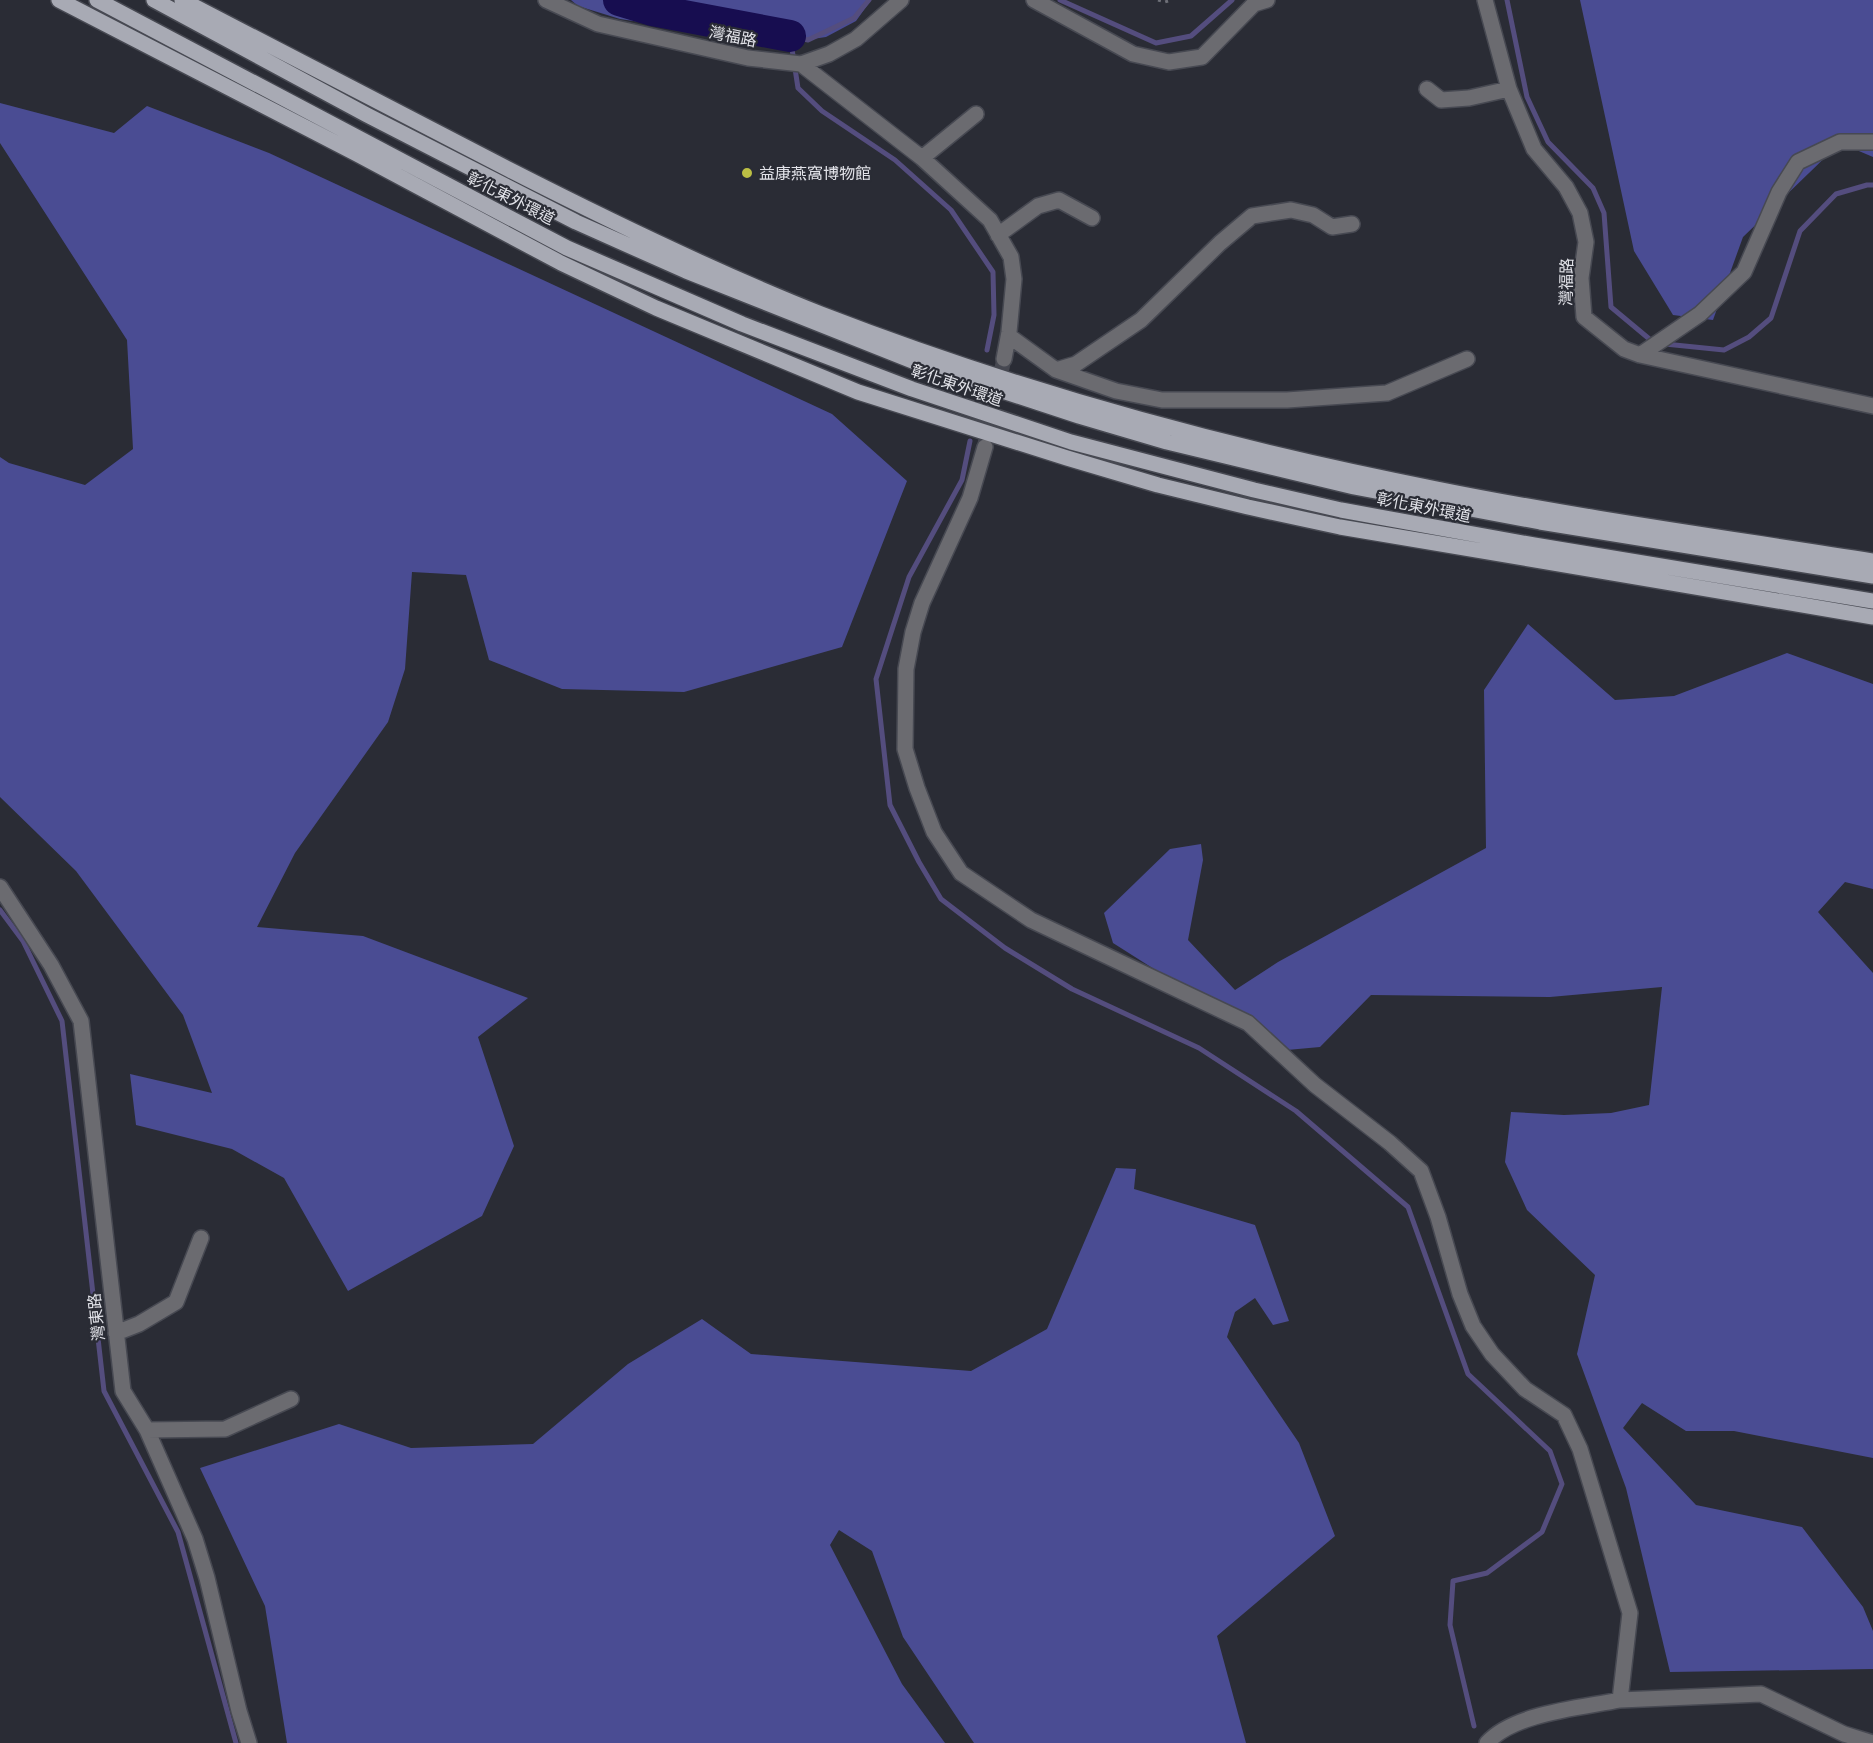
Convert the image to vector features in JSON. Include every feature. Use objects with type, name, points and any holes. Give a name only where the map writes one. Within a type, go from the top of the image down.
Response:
[{"type":"main road","points":[[59,0],[357,154],[561,263],[656,308],[858,392],[1066,458],[1158,485],[1248,507],[1340,527],[1873,617]]},
{"type":"main road","name":"彰化東外環道","points":[[98,0],[567,248],[742,324],[912,389],[1071,442],[1254,490],[1341,510],[1523,543],[1873,601]]},
{"type":"main road","name":"彰化東外環道","points":[[154,0],[367,115],[576,222],[686,271],[920,364],[1167,442],[1354,487],[1519,518],[1873,576]]},
{"type":"main road","points":[[182,0],[375,102],[705,266],[821,314],[1083,404],[1171,429],[1348,471],[1530,506],[1873,561]]},
{"type":"street","name":"灣福路","points":[[546,0],[598,24],[748,58],[801,64],[829,54],[856,39],[901,0]]},
{"type":"street","points":[[1034,0],[1133,54],[1169,62],[1202,57],[1254,4],[1267,0]]},
{"type":"street","name":"灣福路","points":[[1485,0],[1509,89],[1534,148],[1566,187],[1580,213],[1586,242],[1581,278],[1584,317],[1624,350],[1640,355],[1873,406]]},
{"type":"street","points":[[801,64],[922,158],[990,220],[1011,257],[1014,279],[1009,336],[1004,358]]},
{"type":"street","points":[[1427,89],[1441,100],[1470,98],[1509,89]]},
{"type":"street","points":[[922,158],[976,114]]},
{"type":"street","points":[[1640,355],[1700,314],[1744,272],[1779,192],[1798,162],[1840,142],[1873,142]]},
{"type":"street","points":[[998,235],[1038,206],[1059,200],[1092,218]]},
{"type":"street","points":[[1056,370],[1076,364],[1141,320],[1220,243],[1252,216],[1291,210],[1313,215],[1332,227],[1352,224]]},
{"type":"street","points":[[1009,336],[1056,370],[1116,391],[1162,400],[1287,400],[1387,393],[1467,359]]},
{"type":"street","points":[[985,447],[970,498],[922,603],[913,632],[906,669],[905,749],[934,832],[961,873],[1031,920],[1248,1023],[1315,1084],[1390,1143],[1421,1172],[1438,1217],[1460,1294],[1473,1326],[1492,1354],[1525,1389],[1564,1415],[1580,1449],[1630,1613],[1620,1700]]},
{"type":"street","name":"灣東路","points":[[0,887],[51,965],[81,1021],[123,1391],[147,1431],[195,1539],[207,1578],[238,1711],[249,1743]]},
{"type":"street","points":[[116,1333],[139,1324],[176,1302],[201,1238]]},
{"type":"street","points":[[147,1431],[225,1429],[291,1399]]},
{"type":"street","points":[[1487,1743],[1504,1728],[1524,1720],[1620,1700],[1761,1694],[1844,1734],[1873,1743]]},
{"type":"path","points":[[1158,0],[1165,2],[1171,0]]},
{"type":"shaded area","points":[[571,0],[871,0],[856,21],[826,37],[785,43],[620,19],[578,6]]},
{"type":"shaded area","points":[[1580,0],[1873,0],[1873,157],[1840,143],[1743,237],[1713,320],[1673,315],[1634,251]]},
{"type":"shaded area","points":[[0,103],[114,133],[147,106],[269,153],[832,414],[907,481],[842,647],[684,692],[562,689],[489,660],[466,575],[412,572],[405,669],[388,722],[295,853],[257,927],[363,936],[528,998],[478,1037],[514,1146],[482,1216],[348,1291],[284,1178],[232,1149],[136,1125],[130,1074],[212,1093],[183,1015],[76,871],[0,797],[0,457],[9,463],[85,485],[133,449],[127,340],[0,143]]},
{"type":"shaded area","points":[[1528,624],[1615,700],[1674,696],[1787,653],[1873,684],[1873,889],[1845,882],[1818,912],[1873,973],[1873,1458],[1734,1431],[1686,1431],[1642,1403],[1623,1428],[1696,1505],[1802,1527],[1863,1607],[1873,1631],[1873,1669],[1670,1672],[1626,1488],[1577,1354],[1595,1275],[1527,1210],[1505,1162],[1511,1112],[1564,1115],[1611,1113],[1649,1105],[1662,987],[1550,997],[1371,995],[1320,1047],[1287,1050],[1236,1021],[1113,943],[1104,913],[1170,849],[1201,844],[1203,860],[1188,940],[1235,990],[1278,962],[1486,848],[1484,690]]},
{"type":"shaded area","points":[[1116,1168],[1136,1169],[1134,1189],[1255,1225],[1289,1321],[1273,1325],[1255,1298],[1235,1312],[1227,1337],[1299,1443],[1335,1536],[1217,1636],[1246,1743],[974,1743],[903,1637],[872,1551],[839,1530],[830,1545],[902,1684],[945,1743],[287,1743],[265,1606],[200,1468],[339,1424],[411,1448],[533,1444],[628,1364],[702,1319],[751,1354],[971,1371],[1047,1329]]},
{"type":"waterway","points":[[619,0],[652,10],[790,36]]},
{"type":"waterway","points":[[869,0],[854,18],[808,40],[790,36],[798,88],[822,111],[895,160],[951,210],[993,272],[994,315],[987,350]]},
{"type":"waterway","points":[[1060,0],[1156,43],[1191,36],[1232,0]]},
{"type":"waterway","points":[[1507,0],[1527,97],[1548,142],[1593,188],[1604,213],[1611,307],[1653,342]]},
{"type":"waterway","points":[[1665,344],[1724,350],[1749,337],[1771,318],[1800,231],[1836,194],[1873,185]]},
{"type":"waterway","points":[[970,441],[962,480],[909,577],[876,679],[890,805],[941,899],[1005,948],[1072,989],[1199,1048],[1296,1111],[1408,1207],[1468,1374],[1550,1451],[1562,1484],[1542,1532],[1487,1573],[1453,1581],[1450,1625],[1474,1726]]},
{"type":"waterway","points":[[0,910],[23,941],[62,1021],[104,1391],[178,1532],[236,1743]]},
{"type":"tunnel","points":[[985,444],[1004,359]]},
{"type":"place","name":"益康燕窩博物館","points":[[747,173]]}]
